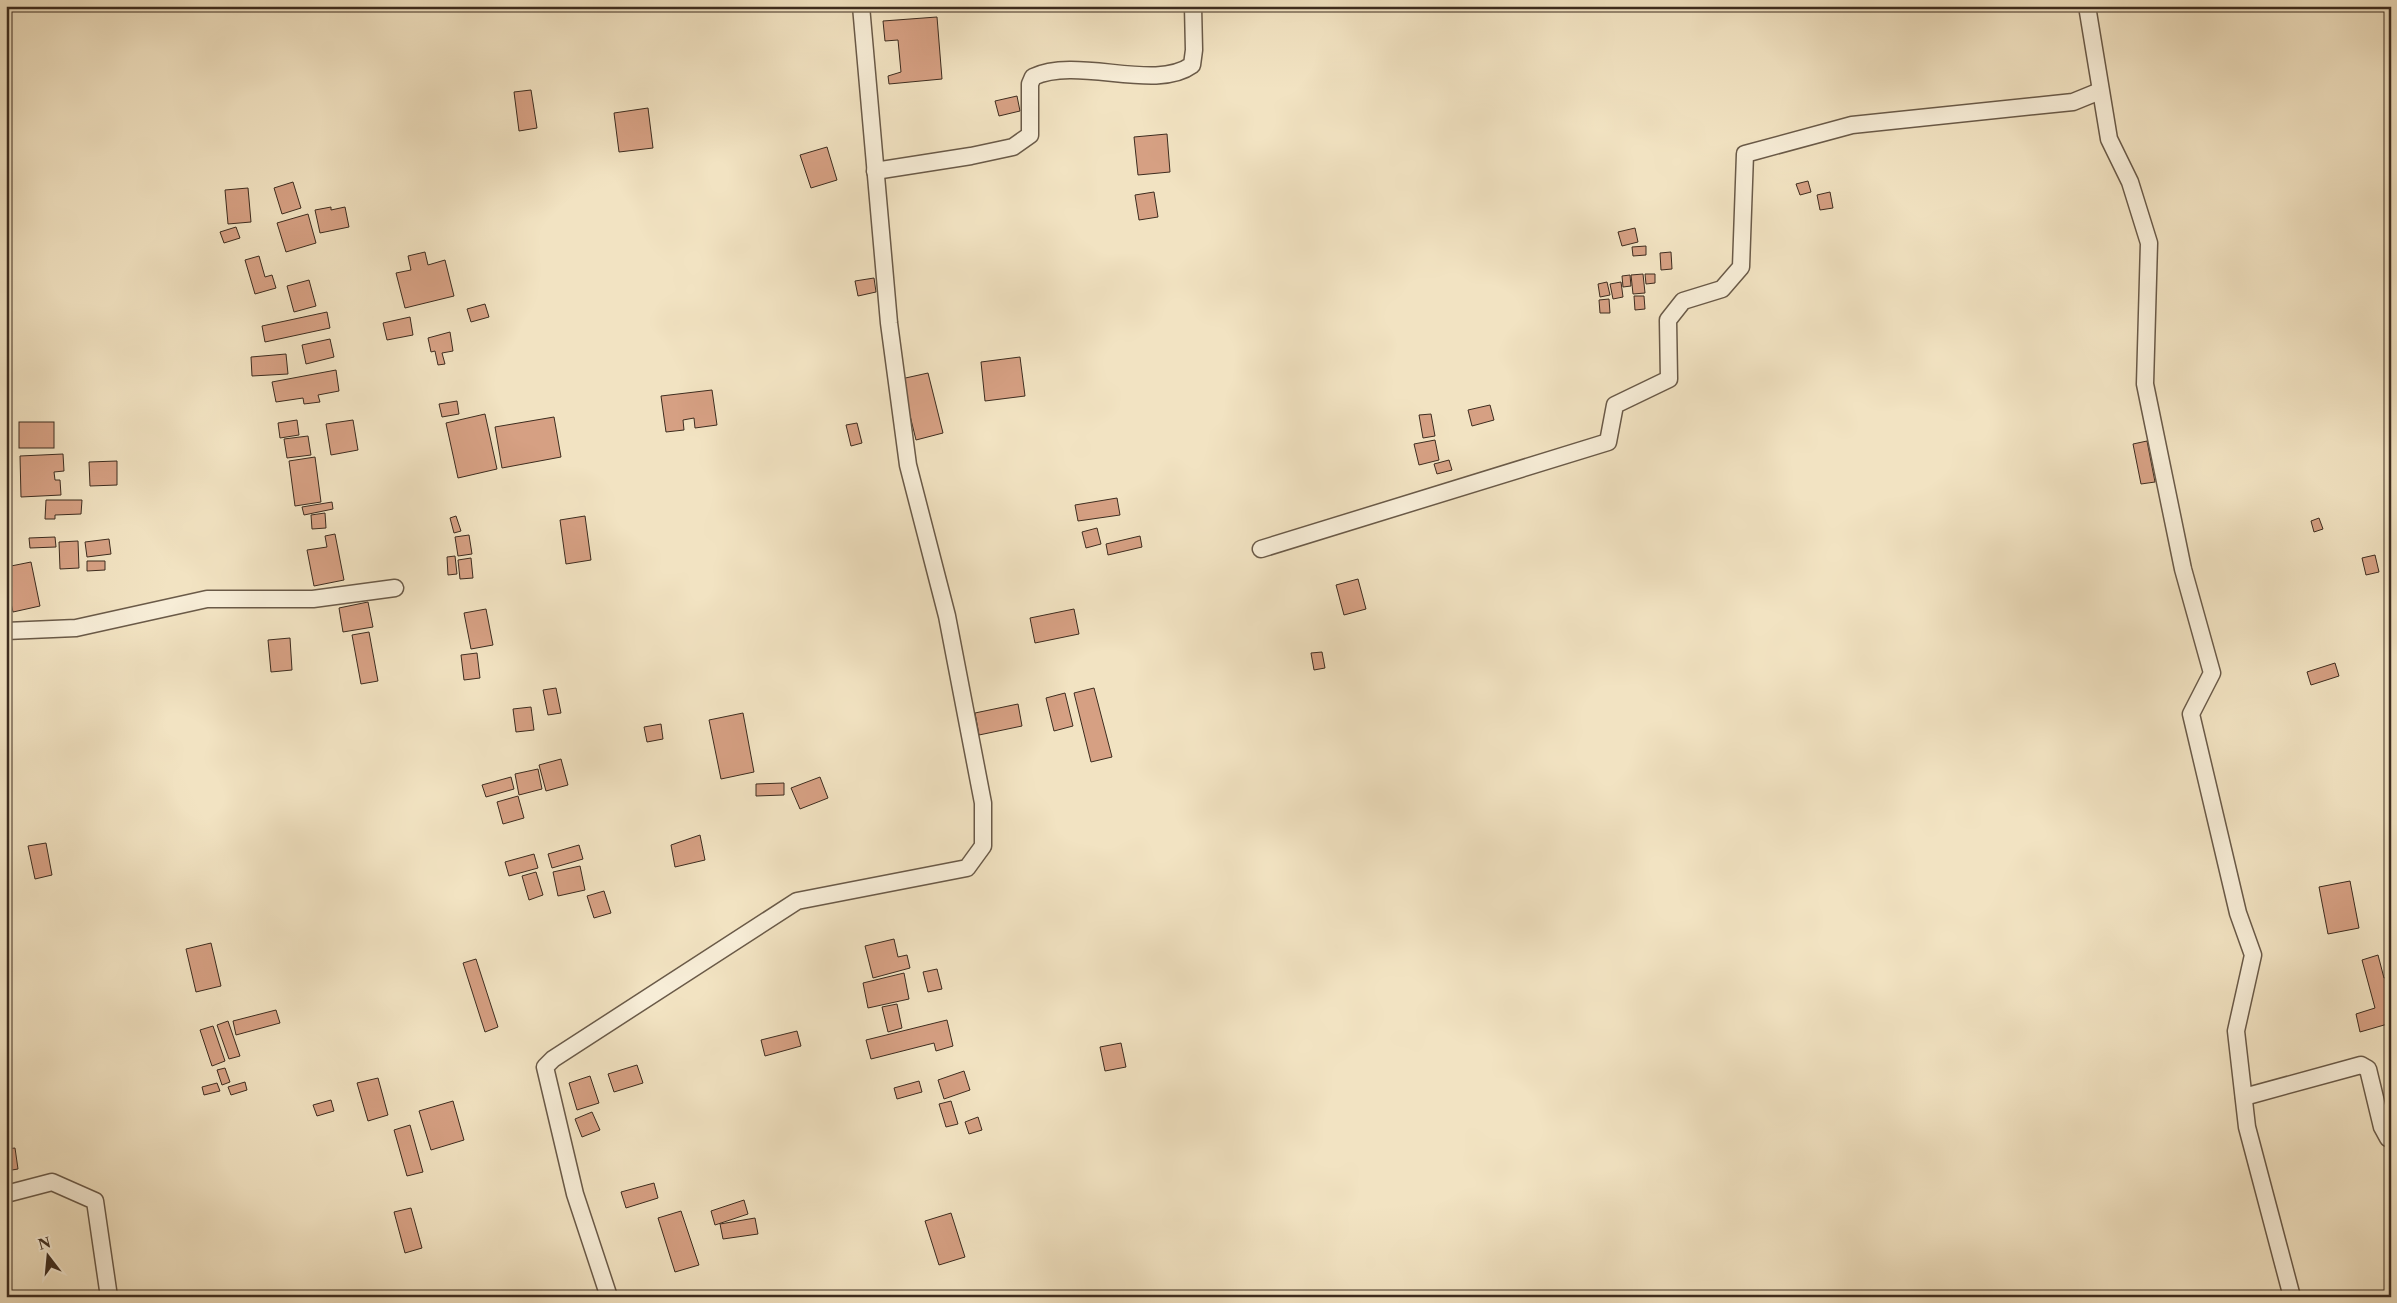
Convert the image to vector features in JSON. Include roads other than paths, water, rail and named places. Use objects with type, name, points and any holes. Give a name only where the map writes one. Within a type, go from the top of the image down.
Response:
[{"type":"street","points":[[609,1297],[576,1194],[545,1067],[553,1059],[797,901],[967,868],[983,846],[983,803],[949,625],[908,465],[888,323],[861,6]]},
{"type":"street","points":[[876,171],[971,156],[1013,147],[1022,142],[1030,135],[1030,84],[1033,77],[1045,71],[1083,70],[1160,75],[1182,72],[1192,65],[1194,50],[1193,6]]},
{"type":"street","points":[[2087,6],[2109,139],[2130,182],[2149,243],[2145,384],[2183,569],[2212,673],[2191,714],[2238,913],[2253,955],[2236,1031],[2247,1126],[2292,1297]]},
{"type":"street","points":[[1260,549],[1608,442],[1615,405],[1669,379],[1668,320],[1683,301],[1722,289],[1741,268],[1745,154],[1852,124],[2073,102],[2100,91]]},
{"type":"street","points":[[6,631],[76,628],[207,599],[313,599],[395,588]]},
{"type":"street","points":[[2244,1097],[2361,1065],[2368,1069],[2382,1127],[2388,1138],[2391,1138]]},
{"type":"street","points":[[6,1194],[52,1182],[95,1201],[109,1297]]}]
